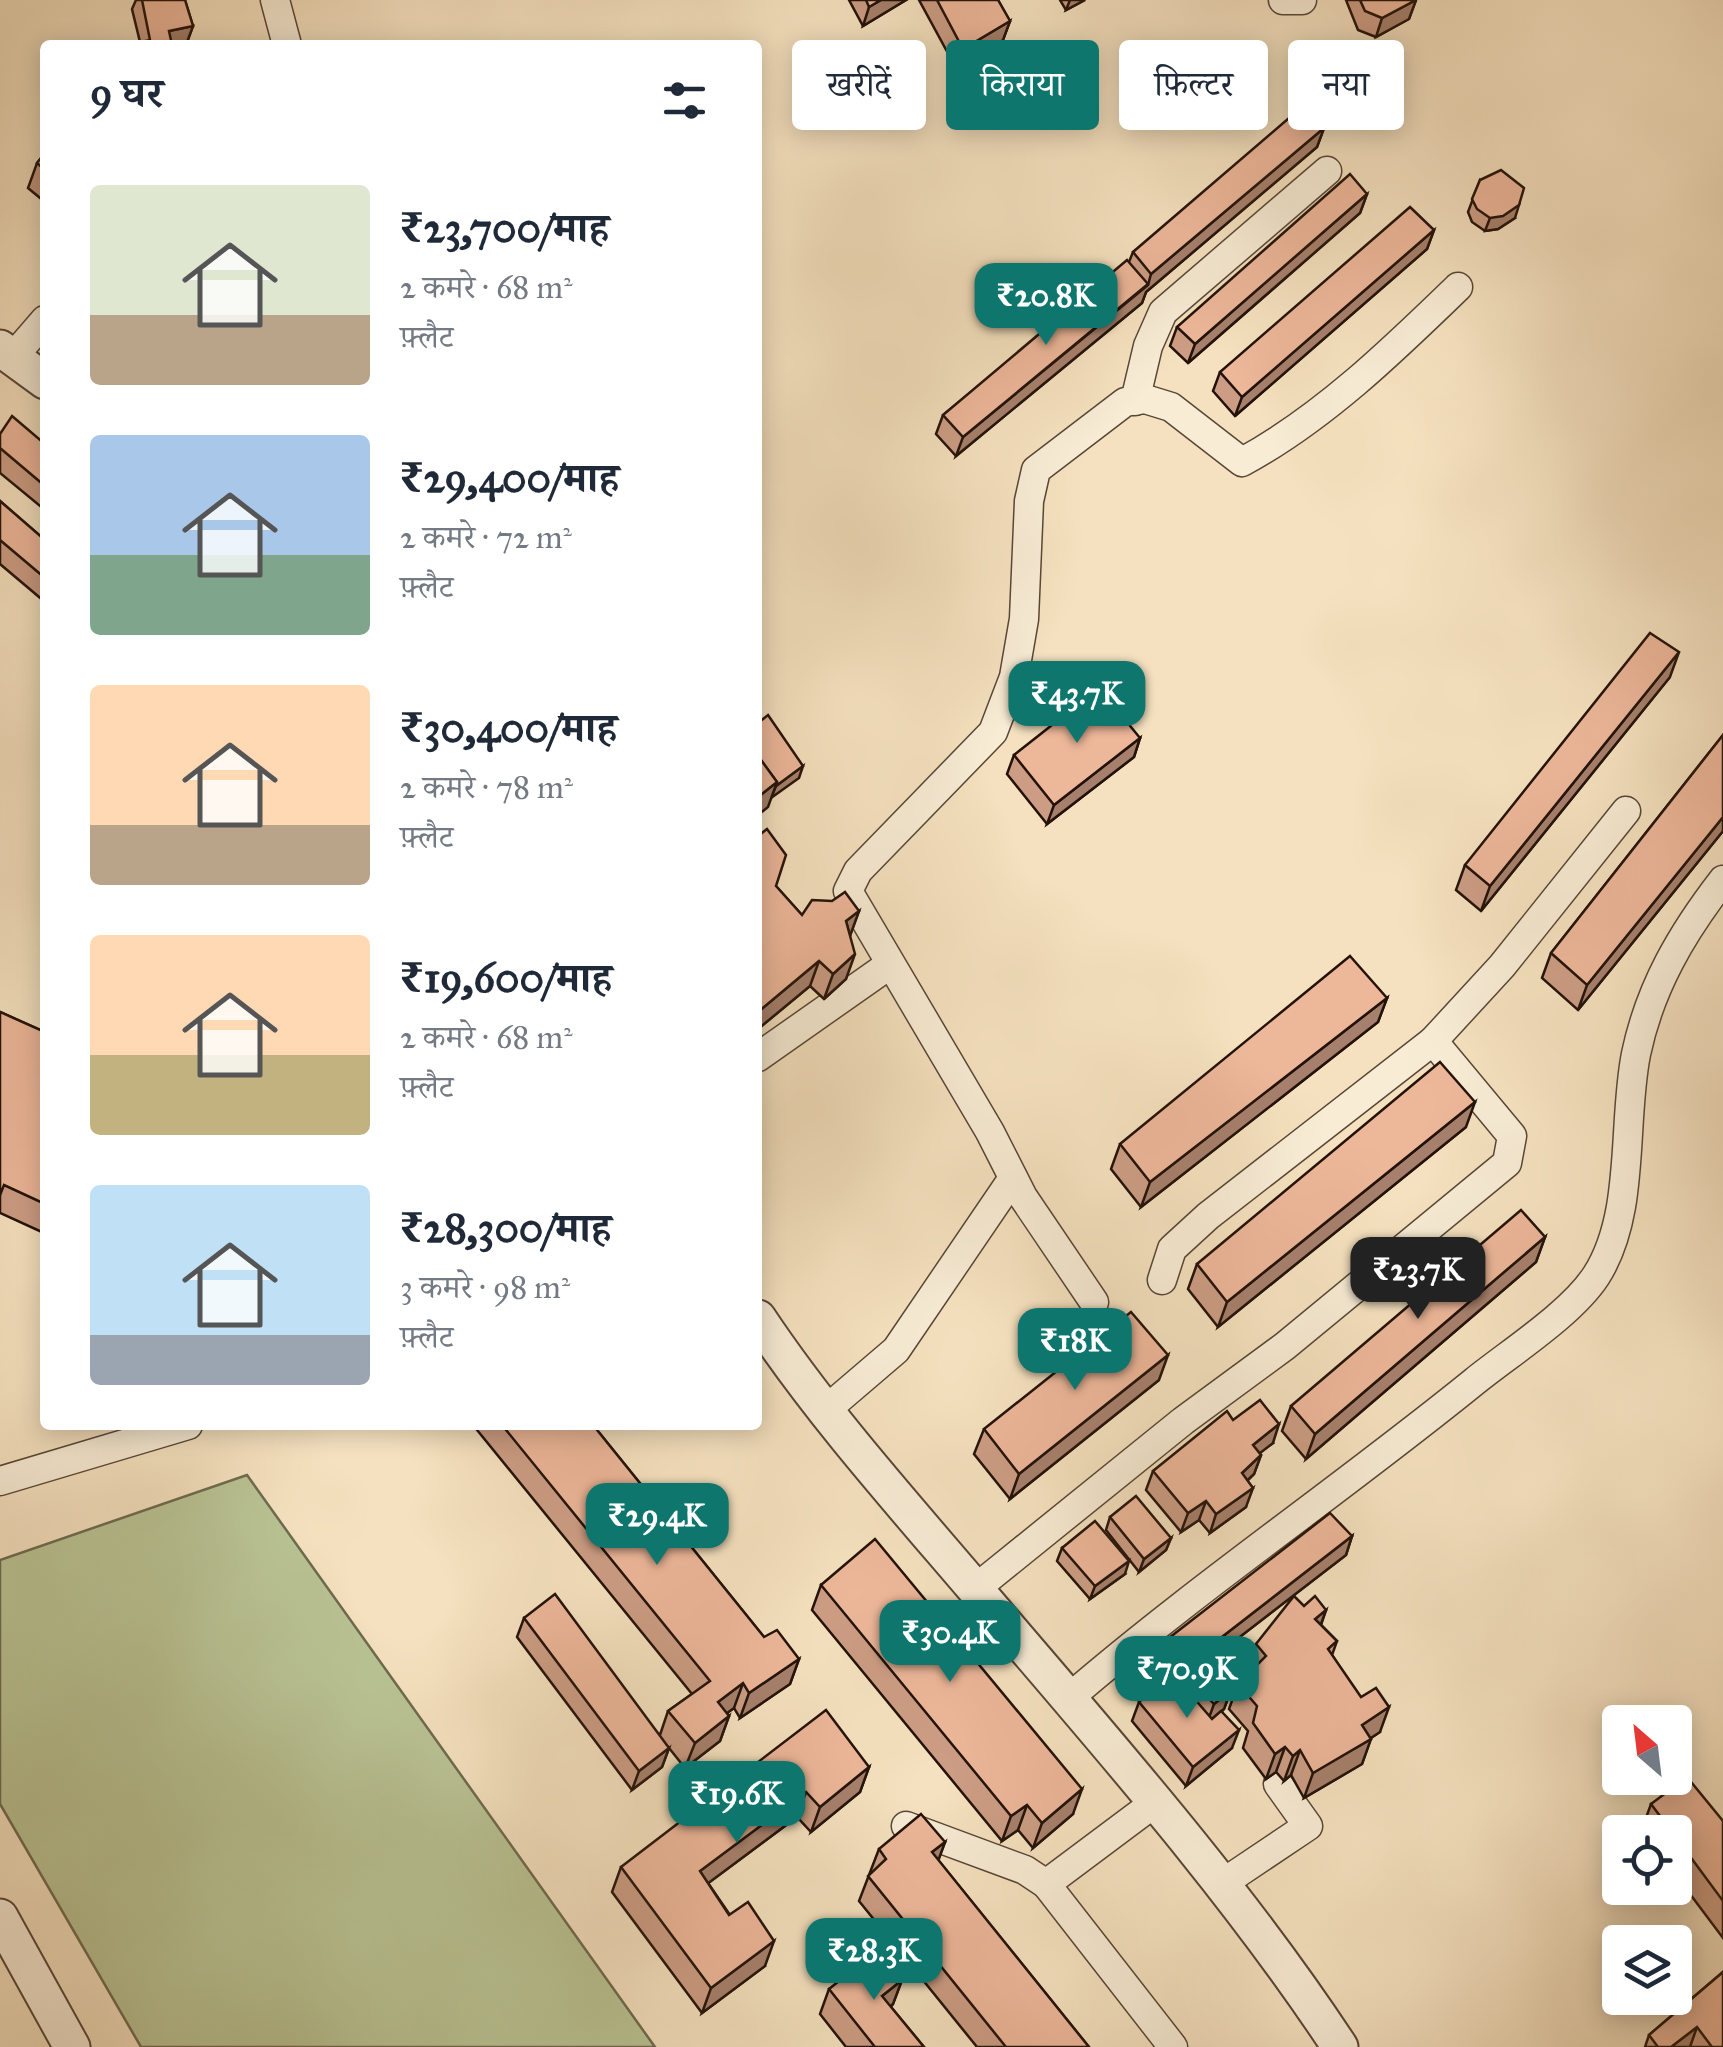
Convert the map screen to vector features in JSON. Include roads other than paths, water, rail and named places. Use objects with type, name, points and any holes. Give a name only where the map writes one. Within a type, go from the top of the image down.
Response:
[{"type":"street","points":[[275,0],[286,40]]},
{"type":"street","points":[[1283,0],[1302,0]]},
{"type":"street","points":[[1135,400],[1148,346],[1164,312],[1327,171]]},
{"type":"street","points":[[1094,1302],[1013,1178],[848,891],[858,870],[993,732],[1006,708],[1024,620],[1029,502],[1036,470],[1125,402],[1146,398],[1171,407],[1242,462],[1275,444],[1385,358],[1458,287]]},
{"type":"street","points":[[40,324],[7,352],[40,377]]},
{"type":"street","points":[[1162,1280],[1172,1248],[1208,1216],[1432,1042],[1502,966],[1626,811]]},
{"type":"street","points":[[1070,1698],[1410,1434],[1566,1306],[1595,1277],[1615,1225],[1636,1053],[1650,1008],[1664,968],[1723,880]]},
{"type":"street","points":[[762,1054],[890,965]]},
{"type":"street","points":[[974,1589],[1182,1422],[1285,1346],[1507,1163],[1512,1136],[1432,1042]]},
{"type":"street","points":[[827,1409],[896,1350],[1013,1178]]},
{"type":"street","points":[[762,1323],[974,1589],[1070,1698],[1152,1804],[1280,1956],[1340,2047]]},
{"type":"street","points":[[0,1481],[171,1430]]},
{"type":"street","points":[[1220,1885],[1308,1826],[1278,1784]]},
{"type":"street","points":[[1046,1884],[1152,1804]]},
{"type":"street","points":[[906,1826],[1026,1870],[1046,1884],[1173,2047]]},
{"type":"street","points":[[0,1917],[72,2047]]}]
